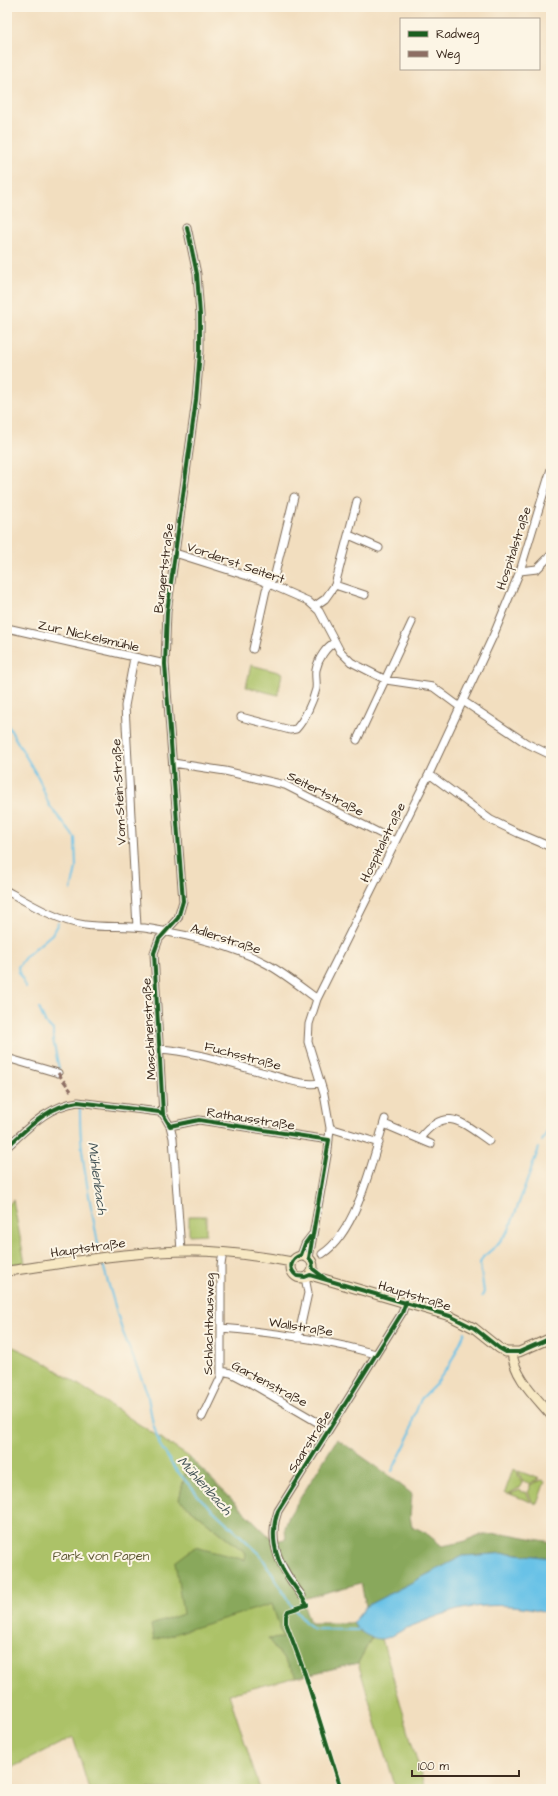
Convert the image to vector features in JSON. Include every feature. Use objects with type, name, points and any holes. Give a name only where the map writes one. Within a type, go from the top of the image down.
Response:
[{"type":"main road","name":"Hauptstraße","points":[[7,1271],[132,1254],[181,1251],[223,1252],[244,1255],[258,1261],[292,1265]]},
{"type":"main road","points":[[305,1256],[312,1262],[309,1274],[297,1276],[293,1273],[292,1265],[296,1258],[305,1256]]},
{"type":"main road","name":"Hauptstraße","points":[[309,1274],[437,1311],[470,1326],[502,1350],[512,1352]]},
{"type":"main road","points":[[551,1338],[523,1350],[512,1352],[512,1359],[520,1376],[551,1415]]},
{"type":"street","name":"Bungertstraße","points":[[165,932],[178,918],[183,901],[165,664],[167,612],[196,400],[200,351],[200,315],[197,274],[187,227]]},
{"type":"street","name":"Hospitalstraße","points":[[305,1256],[312,1235],[330,1128],[327,1109],[311,1054],[308,1034],[317,998],[429,774],[506,608],[520,571],[551,469]]},
{"type":"street","points":[[253,649],[266,590],[271,585],[275,574],[294,497]]},
{"type":"street","points":[[357,501],[335,585],[325,599],[315,606],[345,657],[351,662],[386,680],[433,687],[526,743],[551,755]]},
{"type":"street","points":[[349,535],[379,548]]},
{"type":"street","name":"Vorderst Seitert","points":[[175,553],[260,580],[315,606]]},
{"type":"street","points":[[520,571],[537,569],[551,555]]},
{"type":"street","points":[[335,585],[365,595]]},
{"type":"street","points":[[357,740],[412,622]]},
{"type":"street","name":"Zur Nickelsmühle","points":[[7,628],[165,664]]},
{"type":"street","points":[[241,717],[290,730],[296,729],[314,695],[317,686],[316,669],[329,646],[335,642]]},
{"type":"street","name":"Vom-Stein-Straße","points":[[134,658],[125,706],[137,927]]},
{"type":"street","name":"Seitertstraße","points":[[173,764],[232,773],[285,785],[395,841]]},
{"type":"street","points":[[429,774],[491,820],[518,834],[551,847]]},
{"type":"street","name":"Adlerstraße","points":[[7,891],[74,923],[100,926],[137,927],[208,942],[253,958],[267,965],[317,998]]},
{"type":"street","name":"Maschinenstraße","points":[[165,932],[154,952],[163,1114],[170,1126],[174,1152],[181,1251]]},
{"type":"street","name":"Fuchsstraße","points":[[159,1048],[186,1052],[288,1080],[310,1084],[320,1083]]},
{"type":"street","points":[[7,1058],[58,1073]]},
{"type":"street","points":[[7,1147],[48,1112],[68,1104],[86,1103],[163,1114]]},
{"type":"street","points":[[420,1138],[433,1124],[447,1119],[454,1120],[489,1142]]},
{"type":"street","name":"Rathausstraße","points":[[170,1126],[199,1120],[329,1140]]},
{"type":"street","points":[[322,1254],[334,1245],[353,1213],[368,1176],[384,1122],[431,1144]]},
{"type":"street","points":[[330,1128],[379,1143]]},
{"type":"street","name":"Schlachthausweg","points":[[202,1417],[219,1382],[221,1371],[221,1265],[223,1252]]},
{"type":"street","points":[[298,1338],[308,1293],[309,1274]]},
{"type":"street","name":"Saarstraße","points":[[302,1596],[282,1567],[276,1546],[273,1527],[278,1511],[402,1313],[406,1302]]},
{"type":"street","name":"Wallstraße","points":[[221,1328],[260,1331],[319,1341],[376,1354]]},
{"type":"street","name":"Gartenstraße","points":[[221,1371],[231,1373],[252,1384],[328,1429]]},
{"type":"green space","points":[[251,665],[282,673],[278,695],[246,687]]},
{"type":"green space","points":[[13,1200],[25,1263],[7,1265],[7,1206]]},
{"type":"green space","points":[[189,1216],[206,1216],[206,1234],[189,1235]]},
{"type":"green space","name":"Park von Papen","points":[[7,1344],[41,1360],[189,1457],[179,1500],[246,1553],[272,1604],[284,1638],[269,1639],[297,1677],[229,1694],[260,1789],[89,1789],[73,1737],[7,1770]]},
{"type":"green space","points":[[337,1439],[387,1474],[412,1494],[410,1517],[412,1526],[426,1533],[442,1546],[462,1542],[479,1535],[508,1534],[551,1542],[551,1558],[509,1553],[463,1556],[366,1606],[361,1583],[302,1599],[310,1623],[353,1623],[358,1630],[372,1637],[358,1663],[297,1677],[268,1639],[283,1638],[272,1604],[154,1640],[151,1625],[183,1614],[175,1562],[195,1547],[245,1560],[246,1553],[179,1500],[189,1457],[274,1541],[286,1539],[285,1528],[289,1516]]},
{"type":"green space","points":[[513,1469],[516,1470],[522,1483],[519,1488],[508,1494],[505,1492]]},
{"type":"green space","points":[[518,1471],[540,1479],[529,1484],[527,1482],[523,1482]]},
{"type":"green space","points":[[542,1480],[545,1481],[537,1504],[533,1503],[528,1492],[530,1485]]},
{"type":"green space","points":[[520,1490],[522,1492],[526,1492],[531,1502],[510,1494]]},
{"type":"green space","points":[[372,1637],[382,1639],[425,1789],[396,1789],[358,1663]]},
{"type":"water","points":[[509,1553],[551,1558],[551,1614],[517,1606],[480,1606],[439,1616],[409,1627],[384,1639],[373,1638],[365,1634],[353,1623],[366,1606],[463,1556]]},
{"type":"waterway","name":"Mühlenbach","points":[[7,724],[39,779],[49,805],[75,838],[76,868],[71,890]]},
{"type":"waterway","name":"Mühlenbach","points":[[26,987],[18,967],[26,956],[52,934],[58,923]]},
{"type":"waterway","name":"Mühlenbach","points":[[39,1008],[45,1022],[53,1030],[53,1039],[59,1069]]},
{"type":"waterway","name":"Mühlenbach","points":[[80,1108],[83,1162],[99,1250]]},
{"type":"waterway","points":[[542,1141],[548,1130],[551,1129]]},
{"type":"waterway","points":[[482,1296],[484,1292],[480,1263],[483,1257],[496,1246],[509,1230],[539,1148]]},
{"type":"waterway","name":"Mühlenbach","points":[[103,1265],[122,1330],[147,1392],[153,1424],[160,1445],[173,1466],[202,1500],[260,1554],[291,1605],[306,1623],[313,1629],[358,1630]]},
{"type":"waterway","points":[[392,1471],[410,1435],[413,1419],[421,1399],[435,1385],[450,1364],[465,1332]]},
{"type":"marked path","points":[[58,1073],[71,1091]]},
{"type":"cycle path","points":[[187,227],[197,274],[200,315],[200,351],[196,400],[167,612],[165,664],[183,901],[178,918],[159,939],[154,953],[163,1114],[170,1126],[199,1120],[329,1140],[309,1258],[312,1262],[313,1269],[327,1280]]},
{"type":"cycle path","points":[[7,1147],[40,1118],[67,1104],[78,1102],[159,1112],[163,1114]]},
{"type":"cycle path","points":[[310,1237],[305,1244],[301,1255],[294,1259],[292,1264],[292,1270],[297,1276],[305,1277],[310,1275],[450,1316],[474,1328],[506,1352],[519,1352],[551,1338]]},
{"type":"cycle path","points":[[341,1789],[305,1674],[286,1623],[288,1611],[307,1605],[287,1576],[279,1561],[276,1553],[274,1527],[278,1511],[402,1313],[406,1302]]}]
